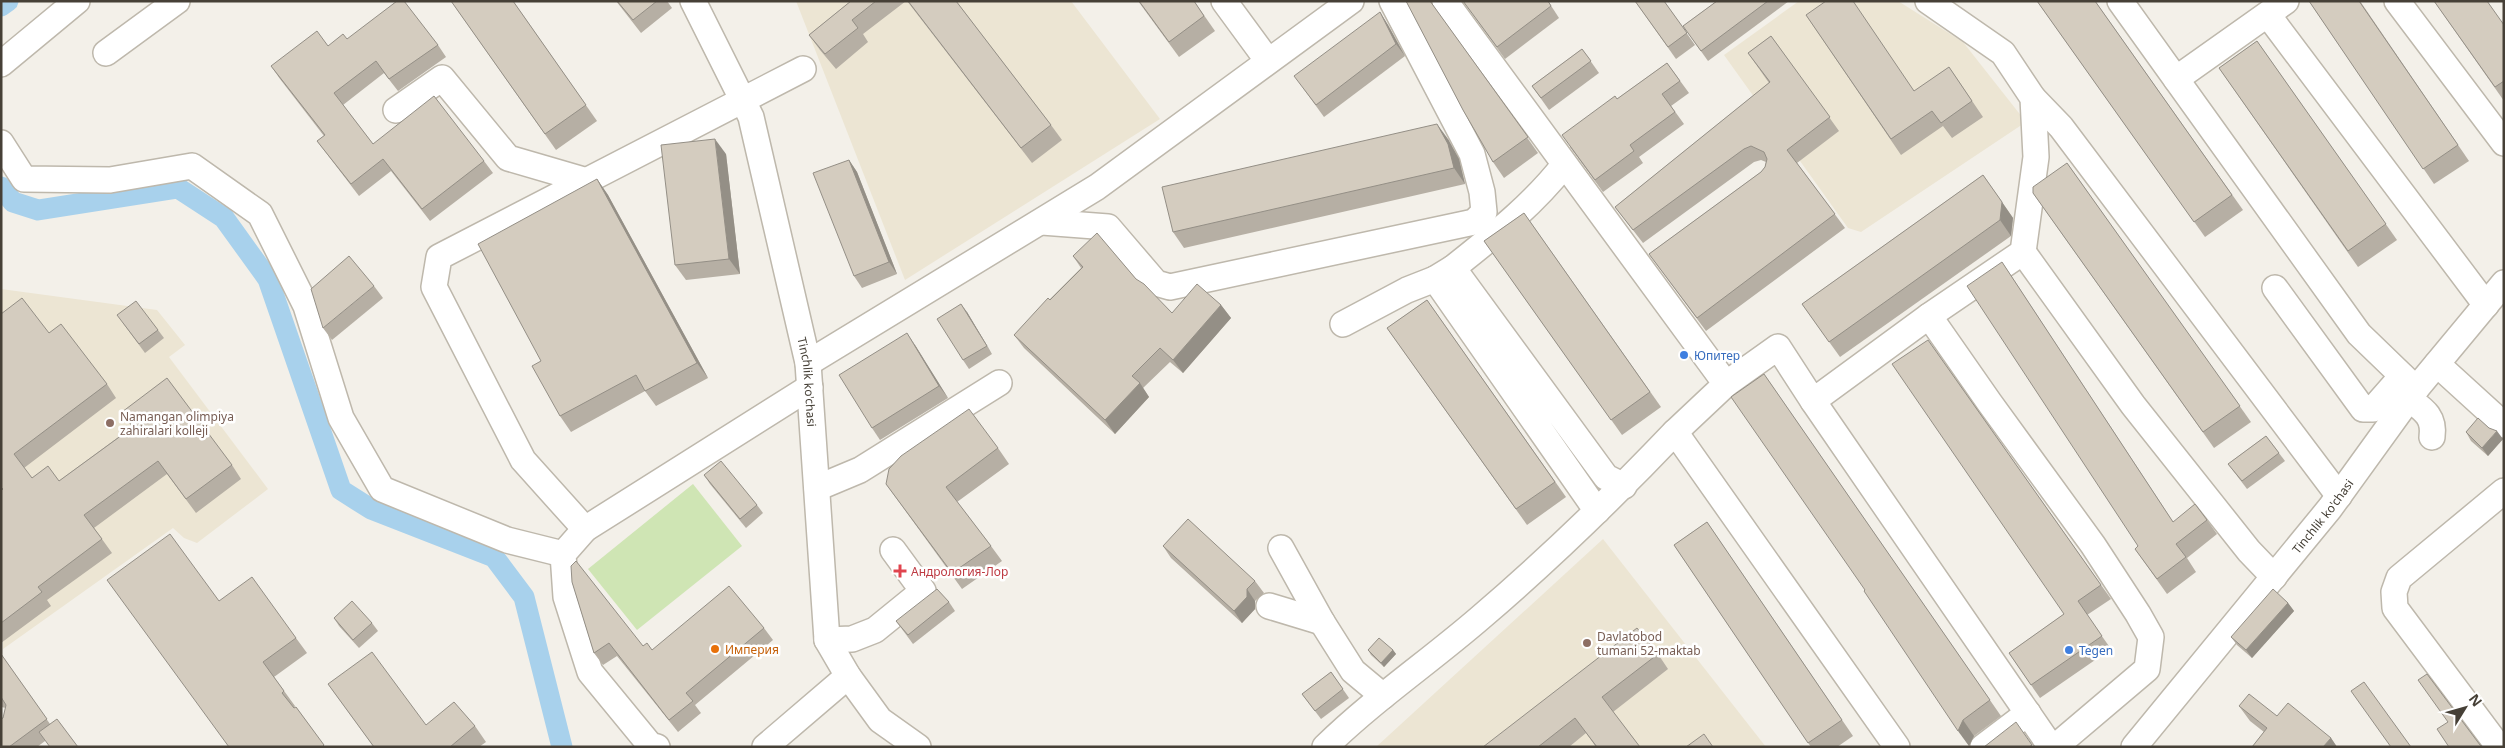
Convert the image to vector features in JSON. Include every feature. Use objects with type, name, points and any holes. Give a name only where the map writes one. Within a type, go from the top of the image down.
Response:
[{"type":"street","points":[[1,64],[77,1]]},
{"type":"street","points":[[106,53],[176,1]]},
{"type":"street","name":"Tinchlik ko'chasi","points":[[693,1],[751,117],[808,363],[828,640],[848,676],[880,720],[918,747]]},
{"type":"street","points":[[1224,1],[1268,61]]},
{"type":"street","points":[[808,363],[1097,187],[1351,1]]},
{"type":"street","points":[[1042,222],[1108,227],[1156,283],[1170,286],[1474,222],[1484,212],[1482,192],[1472,154],[1392,1]]},
{"type":"street","points":[[1444,1],[1726,384]]},
{"type":"street","points":[[2120,1],[2359,334],[2409,388],[2427,413],[2434,425],[2432,437]]},
{"type":"street","points":[[2397,1],[2504,143]]},
{"type":"street","points":[[1935,3],[2004,53],[2032,98],[2061,127],[2339,496]]},
{"type":"street","points":[[2176,79],[2277,8],[2486,305]]},
{"type":"street","points":[[586,530],[524,460],[434,287],[439,257],[743,102],[803,69]]},
{"type":"street","points":[[396,110],[442,78],[508,158],[587,182]]},
{"type":"street","points":[[2032,98],[2036,158],[2023,252],[2133,405],[2249,551],[2274,576]]},
{"type":"street","points":[[1,143],[24,179],[110,180],[192,166],[260,214],[306,306],[341,418],[382,489],[506,540],[563,554]]},
{"type":"street","points":[[1342,324],[1444,273],[1519,215],[1549,184],[1564,165]]},
{"type":"street","points":[[1637,265],[1660,248]]},
{"type":"street","points":[[1813,401],[1929,316],[2023,252]]},
{"type":"street","points":[[1444,273],[1606,477],[1624,486]]},
{"type":"street","points":[[1444,273],[1598,511]]},
{"type":"street","name":"Tinchlik ko'chasi","points":[[2134,747],[2339,496],[2409,388],[2438,364],[2504,283]]},
{"type":"street","points":[[2274,288],[2363,409],[2373,409],[2409,388]]},
{"type":"street","points":[[1929,316],[1988,402],[2093,545],[2151,637],[2147,669],[2055,747]]},
{"type":"street","points":[[1325,747],[1355,718],[1480,618],[1598,511],[1674,432],[1726,384],[1778,347],[1813,401],[2051,747]]},
{"type":"street","points":[[2438,364],[2504,425]]},
{"type":"street","points":[[817,488],[860,470],[999,383]]},
{"type":"street","points":[[657,747],[650,745],[590,672],[566,597],[563,554],[586,530],[810,387]]},
{"type":"street","points":[[1674,432],[1898,747]]},
{"type":"street","points":[[2499,747],[2395,608],[2394,592],[2399,578],[2504,491]]},
{"type":"street","points":[[1281,548],[1322,622],[1353,670],[1383,696]]},
{"type":"street","points":[[828,640],[852,639],[875,630],[923,591],[893,550]]},
{"type":"street","points":[[1269,606],[1322,622]]},
{"type":"street","points":[[765,747],[848,676]]},
{"type":"street","points":[[1983,747],[2028,713]]},
{"type":"shaded area","points":[[796,1],[1071,1],[1160,119],[905,280]]},
{"type":"shaded area","points":[[1799,1],[1898,1],[1963,42],[2026,122],[1861,232],[1848,228],[1724,55]]},
{"type":"shaded area","name":"Namangan olimpiya zahiralari kolleji","points":[[1,289],[157,310],[185,345],[169,357],[268,489],[197,543],[184,538],[173,528],[3,649]]},
{"type":"shaded area","name":"Davlatobod tumani 52-maktab","points":[[1603,539],[1766,747],[1376,747]]},
{"type":"green space","points":[[693,484],[742,546],[637,630],[588,569]]},
{"type":"building","points":[[397,1],[404,1],[438,45],[389,79],[376,61],[334,93],[373,144],[434,96],[484,161],[422,209],[383,159],[351,184],[317,141],[325,135],[271,66],[317,31],[328,46],[343,34],[347,39]]},
{"type":"building","points":[[451,1],[513,1],[586,105],[545,134]]},
{"type":"building","points":[[617,1],[657,1],[633,20]]},
{"type":"building","points":[[851,1],[876,1],[852,20],[858,28],[825,54],[809,35]]},
{"type":"building","points":[[908,1],[956,1],[1051,125],[1021,148]]},
{"type":"building","points":[[1139,1],[1194,1],[1204,16],[1169,42]]},
{"type":"building","points":[[1406,1],[1430,1],[1528,137],[1493,162],[1463,110]]},
{"type":"building","points":[[1463,1],[1548,1],[1551,6],[1497,47]]},
{"type":"building","points":[[1635,1],[1664,1],[1687,33],[1668,47]]},
{"type":"building","points":[[1717,1],[1768,1],[1701,51],[1683,26]]},
{"type":"building","points":[[1826,1],[1853,1],[1914,91],[1949,67],[1972,101],[1941,123],[1932,111],[1891,139],[1806,15]]},
{"type":"building","points":[[2037,1],[2095,1],[2232,195],[2194,222]]},
{"type":"building","points":[[2309,1],[2359,1],[2458,145],[2423,169]]},
{"type":"building","points":[[2434,1],[2487,1],[2504,25],[2504,81],[2495,87]]},
{"type":"building","points":[[1380,12],[1396,44],[1316,105],[1294,76]]},
{"type":"building","points":[[1771,36],[1830,117],[1787,150],[1835,214],[1697,318],[1649,254],[1761,172],[1765,167],[1767,159],[1764,152],[1751,146],[1744,149],[1633,230],[1615,207],[1770,82],[1748,53]]},
{"type":"building","points":[[2257,41],[2386,224],[2348,251],[2219,68]]},
{"type":"building","points":[[1582,49],[1591,61],[1541,98],[1532,86]]},
{"type":"building","points":[[1667,63],[1680,81],[1662,94],[1675,112],[1630,145],[1634,151],[1595,180],[1562,135],[1615,96],[1617,99]]},
{"type":"building","points":[[1437,124],[1448,144],[1454,168],[1173,232],[1162,187]]},
{"type":"building","points":[[715,139],[729,259],[675,265],[661,145]]},
{"type":"building","points":[[849,160],[889,262],[854,276],[813,173]]},
{"type":"building","points":[[2067,163],[2240,406],[2203,432],[2033,193],[2033,187]]},
{"type":"building","points":[[1983,175],[2002,202],[2000,220],[1829,342],[1802,304]]},
{"type":"building","points":[[597,179],[697,363],[645,391],[636,375],[560,416],[532,366],[541,361],[478,244]]},
{"type":"building","points":[[1524,213],[1650,392],[1611,420],[1484,241]]},
{"type":"building","points":[[1097,233],[1136,279],[1144,284],[1172,313],[1197,284],[1221,305],[1173,360],[1160,348],[1132,376],[1140,383],[1105,420],[1014,335],[1048,298],[1050,300],[1083,267],[1073,256]]},
{"type":"building","points":[[349,256],[374,286],[323,328],[311,289]]},
{"type":"building","points":[[2002,262],[2173,522],[2195,504],[2207,520],[2176,544],[2186,557],[2157,579],[2135,549],[2138,546],[1967,286]]},
{"type":"building","points":[[22,298],[49,333],[61,324],[107,384],[14,454],[32,478],[48,466],[59,481],[133,427],[122,412],[167,378],[232,465],[186,499],[158,461],[84,515],[102,539],[38,587],[42,592],[1,623],[1,491],[3,489],[1,487],[1,314]]},
{"type":"building","points":[[1427,300],[1555,482],[1516,509],[1387,328]]},
{"type":"building","points":[[136,301],[158,330],[139,344],[117,315]]},
{"type":"building","points":[[961,304],[987,346],[963,360],[937,319]]},
{"type":"building","points":[[907,333],[939,386],[872,428],[839,375]]},
{"type":"building","points":[[1928,340],[2101,585],[2078,601],[2102,636],[2031,685],[2009,653],[2064,614],[1892,364]]},
{"type":"building","points":[[1764,374],[1990,700],[1963,720],[1958,731],[1865,590],[1731,397]]},
{"type":"building","points":[[969,409],[998,448],[946,487],[991,546],[952,573],[886,484],[889,469],[901,456]]},
{"type":"building","points":[[2478,418],[2489,428],[2497,431],[2482,448],[2466,432]]},
{"type":"building","points":[[2266,436],[2279,453],[2242,481],[2228,464]]},
{"type":"building","points":[[721,461],[757,505],[740,519],[704,475]]},
{"type":"building","points":[[1188,519],[1255,581],[1247,589],[1247,597],[1234,611],[1163,546]]},
{"type":"building","points":[[1707,522],[1842,720],[1808,743],[1674,545]]},
{"type":"building","points":[[170,534],[219,601],[252,577],[296,638],[263,662],[284,691],[282,693],[294,708],[296,707],[324,745],[322,747],[229,747],[107,580]]},
{"type":"building","points":[[576,561],[643,646],[647,643],[652,650],[729,586],[764,628],[686,693],[693,701],[669,720],[609,643],[594,653],[572,582],[571,566]]},
{"type":"building","points":[[937,589],[949,602],[908,635],[896,621]]},
{"type":"building","points":[[2273,589],[2288,603],[2246,650],[2231,637]]},
{"type":"building","points":[[352,601],[372,623],[353,640],[334,618]]},
{"type":"building","points":[[1637,628],[1658,654],[1602,697],[1640,747],[1597,747],[1575,718],[1538,747],[1483,747]]},
{"type":"building","points":[[1379,638],[1393,650],[1381,663],[1368,650]]},
{"type":"building","points":[[372,652],[426,725],[454,702],[475,726],[450,747],[374,747],[328,684]]},
{"type":"building","points":[[1,654],[47,719],[9,747],[1,747],[1,719],[3,718],[6,705],[1,697]]},
{"type":"building","points":[[1331,672],[1343,689],[1315,711],[1302,694]]},
{"type":"building","points":[[2427,674],[2483,747],[2449,747],[2437,729],[2448,722],[2418,680]]},
{"type":"building","points":[[2364,682],[2411,747],[2391,747],[2351,691]]},
{"type":"building","points":[[2249,694],[2277,716],[2288,703],[2331,738],[2323,747],[2252,747],[2267,728],[2239,706]]},
{"type":"building","points":[[57,719],[78,747],[50,747],[39,732]]},
{"type":"building","points":[[2016,722],[2032,745],[2029,747],[1984,747]]},
{"type":"building","points":[[1704,734],[1713,747],[1686,747]]},
{"type":"waterway","points":[[1,6],[8,1]]},
{"type":"waterway","points":[[1,187],[13,202],[38,210],[178,188],[224,218],[268,279],[341,490],[371,509],[494,557],[524,597],[562,747]]},
{"type":"place","name":"Юпитер","points":[[1684,355]]},
{"type":"place","name":"Namangan olimpiya zahiralari kolleji","points":[[110,423]]},
{"type":"place","name":"Андрология-Лор","points":[[900,571]]},
{"type":"place","name":"Davlatobod tumani 52-maktab","points":[[1587,643]]},
{"type":"place","name":"Империя","points":[[715,649]]},
{"type":"place","name":"Tegen","points":[[2069,650]]}]
